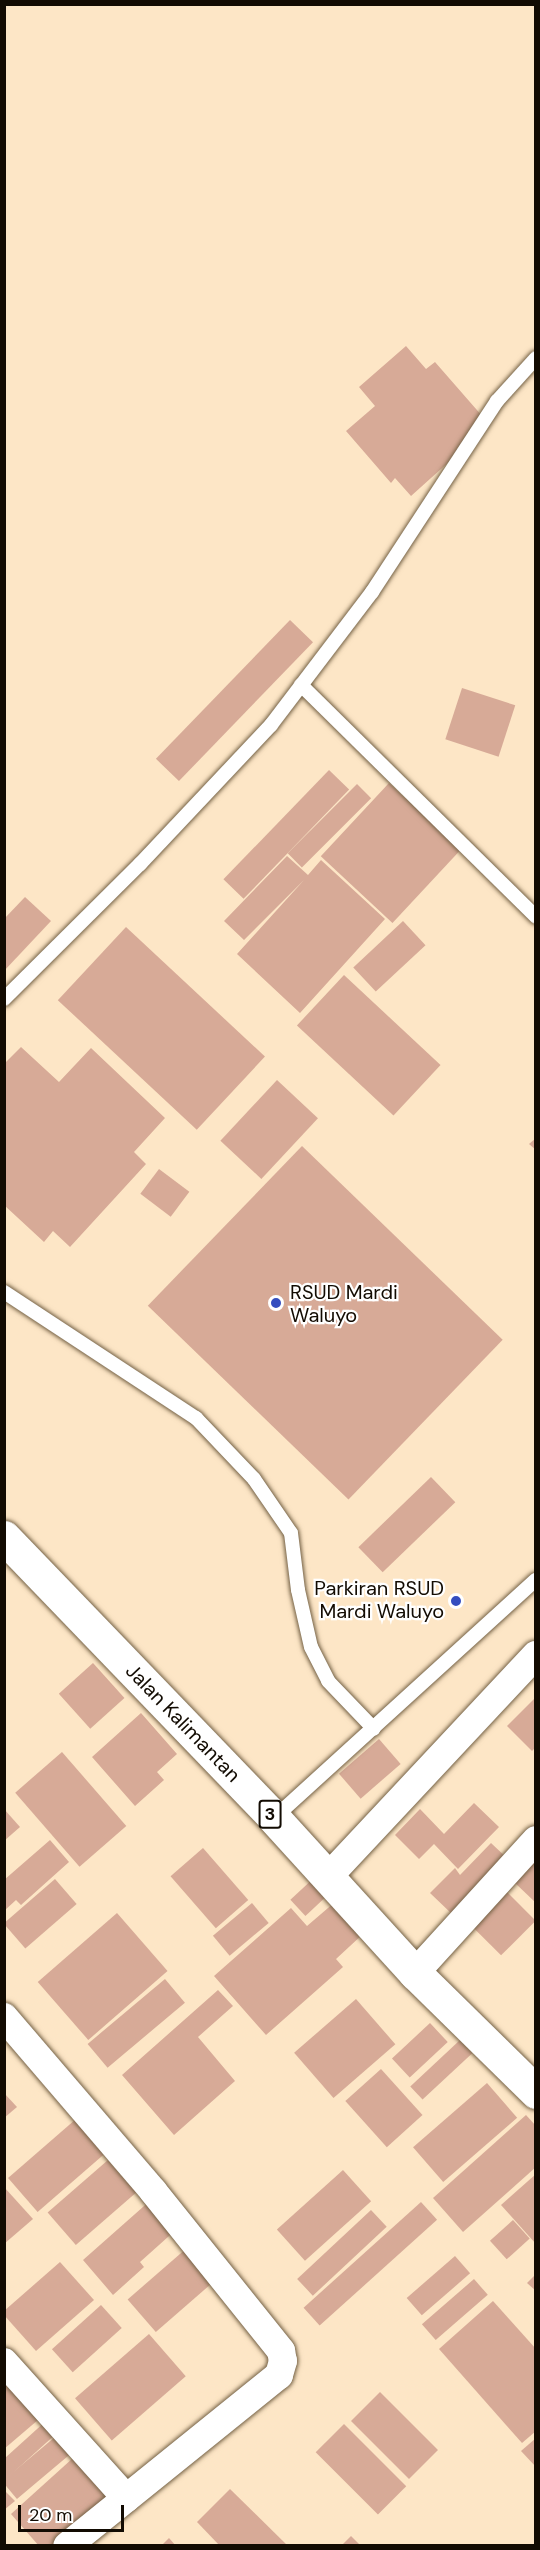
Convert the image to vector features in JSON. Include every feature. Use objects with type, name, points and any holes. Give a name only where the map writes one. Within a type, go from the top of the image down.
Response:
[{"type":"highway","name":"Jalan Kalimantan","points":[[4,1537],[274,1818],[415,1973],[536,2092]]},
{"type":"street","points":[[328,1877],[536,1655]]},
{"type":"street","points":[[415,1973],[536,1840]]},
{"type":"street","points":[[4,2018],[153,2192],[281,2351],[284,2361],[279,2375],[67,2546]]},
{"type":"street","points":[[4,2362],[126,2498]]},
{"type":"lane","points":[[4,999],[140,864],[262,734],[372,592],[497,401],[536,358]]},
{"type":"lane","points":[[301,685],[536,917]]},
{"type":"lane","points":[[4,1292],[196,1418],[254,1479],[291,1533],[298,1590],[311,1647],[328,1681],[374,1729]]},
{"type":"lane","points":[[274,1818],[536,1580]]},
{"type":"building","points":[[406,346],[426,369],[435,362],[490,425],[411,496],[395,478],[391,483],[346,431],[375,406],[359,387]]},
{"type":"building","points":[[290,620],[313,642],[179,781],[156,759]]},
{"type":"building","points":[[462,688],[515,705],[499,757],[445,739]]},
{"type":"building","points":[[329,770],[349,789],[244,899],[223,879]]},
{"type":"building","points":[[389,783],[461,850],[392,923],[321,856]]},
{"type":"building","points":[[357,784],[371,798],[302,867],[288,853]]},
{"type":"building","points":[[287,856],[308,875],[321,860],[385,919],[300,1013],[237,954],[304,880],[244,940],[224,921]]},
{"type":"building","points":[[25,897],[51,921],[4,971],[4,919]]},
{"type":"building","points":[[403,921],[426,945],[376,992],[353,967]]},
{"type":"building","points":[[126,927],[265,1057],[197,1130],[58,1000]]},
{"type":"building","points":[[344,975],[441,1065],[393,1115],[297,1025]]},
{"type":"building","points":[[21,1047],[59,1082],[91,1048],[165,1118],[134,1152],[146,1164],[70,1247],[53,1231],[44,1242],[4,1205],[4,1064]]},
{"type":"building","points":[[277,1080],[318,1118],[261,1179],[220,1141]]},
{"type":"building","points":[[536,1138],[536,1150],[529,1144]]},
{"type":"building","points":[[302,1146],[503,1340],[348,1500],[148,1306]]},
{"type":"building","points":[[159,1169],[189,1192],[171,1217],[140,1194]]},
{"type":"building","points":[[431,1477],[455,1502],[383,1572],[358,1547]]},
{"type":"building","points":[[93,1663],[124,1698],[90,1729],[59,1694]]},
{"type":"building","points":[[536,1697],[536,1747],[532,1751],[507,1726]]},
{"type":"building","points":[[141,1713],[177,1754],[157,1772],[164,1780],[135,1806],[92,1757]]},
{"type":"building","points":[[379,1739],[401,1764],[361,1799],[339,1774]]},
{"type":"building","points":[[62,1752],[126,1826],[80,1867],[15,1793]]},
{"type":"building","points":[[474,1803],[499,1827],[458,1869],[434,1844],[419,1859],[395,1835],[420,1809],[444,1834]]},
{"type":"building","points":[[4,1809],[20,1827],[4,1841]]},
{"type":"building","points":[[50,1840],[69,1862],[21,1905],[16,1900],[4,1911],[4,1880]]},
{"type":"building","points":[[491,1843],[508,1859],[453,1915],[430,1893],[455,1868],[460,1875]]},
{"type":"building","points":[[203,1848],[248,1900],[216,1928],[171,1876]]},
{"type":"building","points":[[536,1860],[536,1903],[514,1882]]},
{"type":"building","points":[[316,1876],[331,1892],[305,1916],[290,1900]]},
{"type":"building","points":[[55,1879],[77,1904],[25,1949],[4,1923]]},
{"type":"building","points":[[506,1891],[536,1921],[501,1955],[471,1926]]},
{"type":"building","points":[[335,1902],[363,1934],[336,1959],[343,1967],[266,2035],[214,1976],[291,1908],[307,1926]]},
{"type":"building","points":[[252,1903],[269,1923],[230,1956],[213,1936]]},
{"type":"building","points":[[117,1913],[168,1971],[88,2040],[38,1982]]},
{"type":"building","points":[[165,1979],[185,2003],[108,2068],[88,2044]]},
{"type":"building","points":[[218,1990],[233,2006],[198,2037],[235,2081],[174,2135],[122,2075]]},
{"type":"building","points":[[356,1999],[395,2044],[333,2098],[294,2053]]},
{"type":"building","points":[[430,2023],[448,2042],[410,2077],[392,2058]]},
{"type":"building","points":[[460,2040],[472,2053],[423,2100],[410,2086]]},
{"type":"building","points":[[381,2069],[422,2115],[387,2147],[345,2101]]},
{"type":"building","points":[[487,2083],[517,2118],[443,2182],[413,2147]]},
{"type":"building","points":[[4,2093],[17,2107],[4,2118]]},
{"type":"building","points":[[526,2115],[536,2126],[536,2167],[463,2232],[433,2198]]},
{"type":"building","points":[[76,2119],[106,2153],[38,2212],[8,2178]]},
{"type":"building","points":[[108,2160],[136,2192],[76,2245],[48,2212]]},
{"type":"building","points":[[343,2170],[371,2201],[305,2261],[277,2230]]},
{"type":"building","points":[[536,2174],[536,2244],[501,2205]]},
{"type":"building","points":[[4,2187],[33,2219],[4,2244]]},
{"type":"building","points":[[152,2199],[178,2228],[140,2262],[144,2267],[113,2295],[83,2260]]},
{"type":"building","points":[[421,2202],[437,2220],[320,2326],[304,2308]]},
{"type":"building","points":[[371,2210],[387,2227],[313,2296],[297,2279]]},
{"type":"building","points":[[513,2220],[530,2239],[507,2259],[490,2241]]},
{"type":"building","points":[[188,2247],[216,2279],[156,2332],[128,2299]]},
{"type":"building","points":[[455,2256],[470,2273],[422,2315],[407,2298]]},
{"type":"building","points":[[60,2262],[94,2300],[36,2351],[4,2315],[4,2311]]},
{"type":"building","points":[[536,2274],[536,2291],[527,2283]]},
{"type":"building","points":[[474,2279],[488,2295],[436,2340],[422,2324]]},
{"type":"building","points":[[493,2301],[536,2349],[536,2431],[522,2443],[439,2349]]},
{"type":"building","points":[[101,2305],[122,2328],[73,2372],[52,2349]]},
{"type":"building","points":[[149,2334],[186,2376],[112,2441],[75,2398]]},
{"type":"building","points":[[6,2383],[38,2420],[4,2449],[4,2384]]},
{"type":"building","points":[[380,2392],[438,2450],[409,2479],[351,2421]]},
{"type":"building","points":[[47,2420],[57,2433],[5,2480],[5,2458]]},
{"type":"building","points":[[344,2424],[406,2486],[378,2515],[316,2452]]},
{"type":"building","points":[[55,2437],[70,2455],[17,2499],[4,2484],[4,2480]]},
{"type":"building","points":[[536,2438],[536,2467],[521,2451]]},
{"type":"building","points":[[73,2458],[111,2501],[61,2546],[39,2546],[11,2514]]},
{"type":"building","points":[[230,2489],[288,2546],[220,2546],[197,2522]]},
{"type":"building","points":[[4,2490],[15,2501],[4,2510]]},
{"type":"building","points":[[351,2536],[361,2546],[341,2546]]},
{"type":"building","points":[[169,2538],[176,2546],[161,2546]]},
{"type":"place","name":"RSUD Mardi Waluyo","points":[[276,1303]]},
{"type":"place","name":"Parkiran RSUD Mardi Waluyo","points":[[456,1601]]}]
